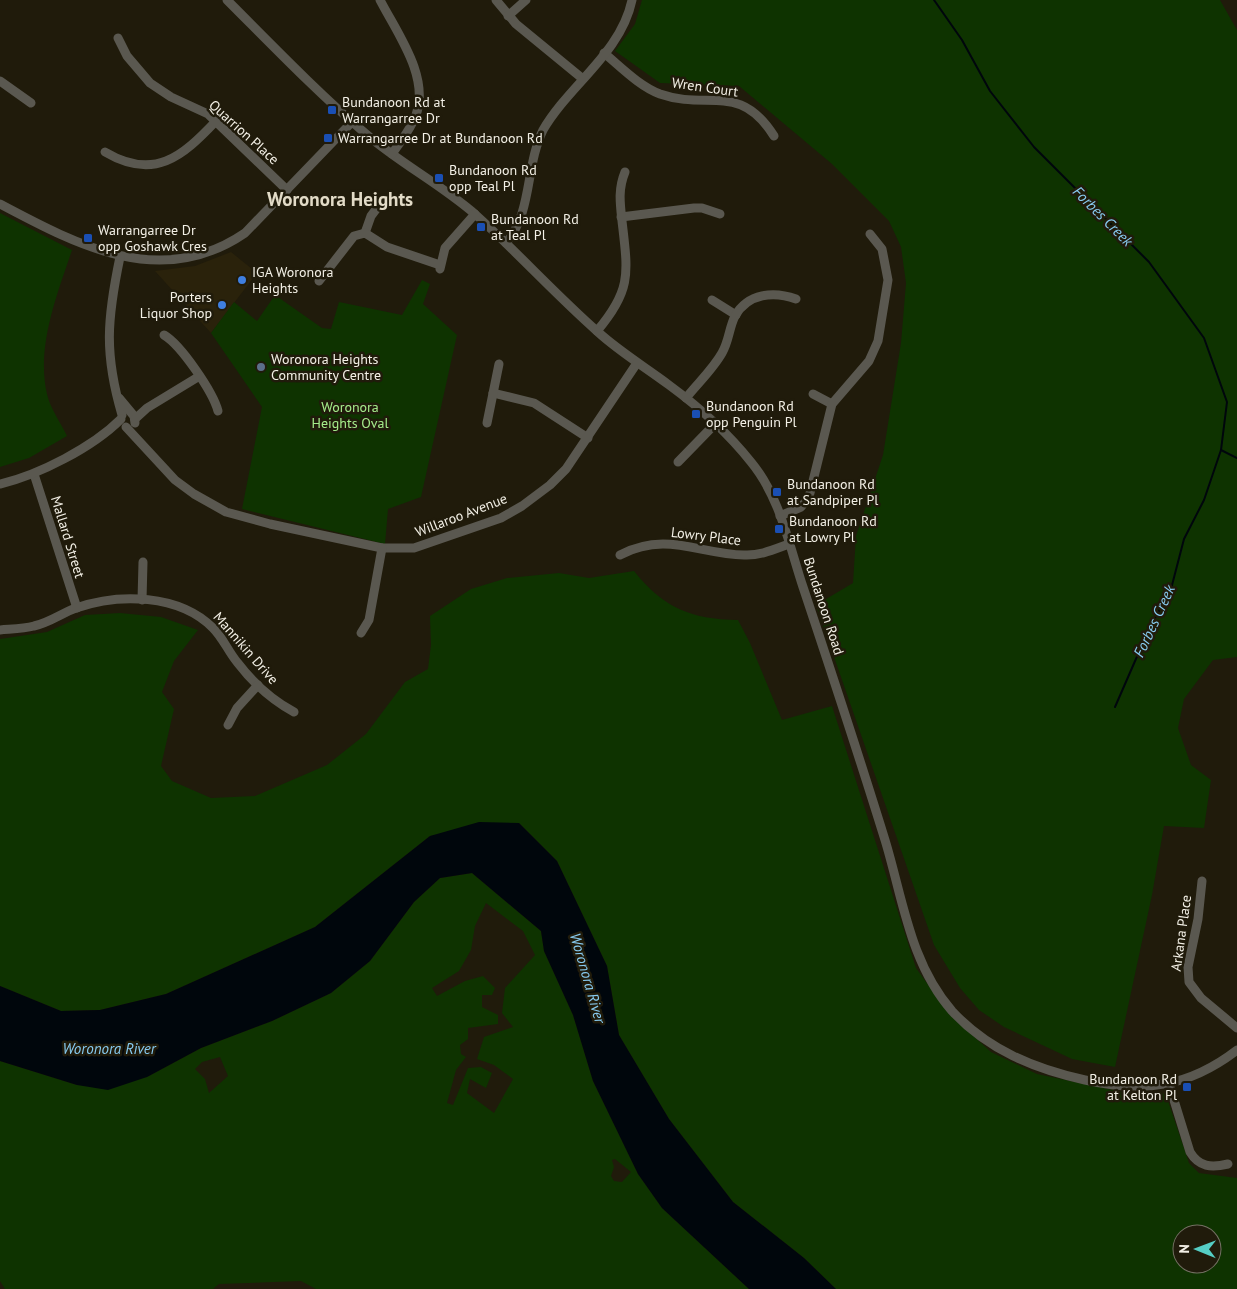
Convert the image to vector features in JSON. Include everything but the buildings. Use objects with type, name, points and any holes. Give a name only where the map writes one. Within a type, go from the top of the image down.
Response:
[{"type":"street","name":"Bundanoon Road","points":[[226,0],[352,122],[392,154],[431,180],[475,214],[596,331],[686,398],[715,424],[758,470],[769,488],[780,516],[884,838],[912,939],[932,984],[952,1010],[973,1031],[995,1046],[1025,1062],[1057,1073],[1111,1085],[1169,1084],[1201,1074],[1237,1050]]},
{"type":"street","points":[[380,0],[412,62],[420,84],[420,96],[415,116],[392,154]]},
{"type":"street","points":[[496,0],[508,16],[583,79]]},
{"type":"street","points":[[508,16],[526,0]]},
{"type":"street","points":[[506,244],[518,227],[522,216],[540,135],[623,27],[632,0]]},
{"type":"street","name":"Quarrion Place","points":[[118,38],[127,56],[150,83],[170,97],[202,110],[216,121],[287,190]]},
{"type":"street","name":"Wren Court","points":[[604,54],[645,87],[662,95],[722,100],[741,104],[765,122],[774,136]]},
{"type":"street","points":[[0,82],[32,103]]},
{"type":"street","points":[[105,152],[127,162],[142,164],[161,162],[179,156],[188,150],[216,121]]},
{"type":"street","points":[[0,204],[88,246],[120,257],[161,261],[193,256],[247,229],[352,122]]},
{"type":"street","points":[[596,331],[617,305],[626,284],[627,259],[619,195],[625,172]]},
{"type":"street","points":[[319,281],[354,236],[365,232],[371,216],[377,208]]},
{"type":"street","points":[[622,217],[694,208],[702,208],[720,214]]},
{"type":"street","points":[[365,232],[387,246],[440,267],[445,248],[475,214]]},
{"type":"street","points":[[780,516],[801,507],[809,497],[832,404],[873,356],[878,341],[888,280],[882,249],[870,234]]},
{"type":"street","name":"Willaroo Avenue","points":[[120,257],[111,301],[108,332],[110,363],[119,398],[134,436],[137,436],[157,463],[194,494],[226,512],[270,524],[382,548],[404,549],[424,545],[511,512],[536,496],[559,477],[588,438],[637,363]]},
{"type":"street","points":[[686,398],[718,360],[727,342],[736,315],[748,303],[762,296],[784,295],[796,299]]},
{"type":"street","points":[[712,300],[736,315]]},
{"type":"street","points":[[164,335],[175,344],[214,399],[218,411]]},
{"type":"street","points":[[487,423],[499,364]]},
{"type":"street","points":[[0,484],[34,474],[59,461],[198,377]]},
{"type":"street","points":[[493,393],[529,400],[588,438]]},
{"type":"street","points":[[813,394],[832,404]]},
{"type":"street","points":[[678,462],[715,424]]},
{"type":"street","name":"Mallard Street","points":[[34,474],[77,608]]},
{"type":"street","name":"Lowry Place","points":[[620,555],[638,548],[676,544],[737,555],[754,555],[789,544]]},
{"type":"street","points":[[361,634],[369,620],[382,548]]},
{"type":"street","points":[[142,600],[143,562]]},
{"type":"street","name":"Mannikin Drive","points":[[0,630],[34,626],[77,608],[112,600],[142,600],[174,605],[203,620],[219,635],[236,661],[258,685],[274,700],[294,712]]},
{"type":"street","points":[[228,725],[238,708],[258,685]]},
{"type":"street","name":"Arkana Place","points":[[1202,881],[1198,919],[1188,968],[1189,982],[1201,998],[1237,1028]]},
{"type":"street","points":[[1169,1084],[1190,1152],[1195,1160],[1210,1168],[1228,1164]]},
{"type":"shaded area","points":[[231,252],[257,273],[211,333],[155,271],[195,266]]},
{"type":"green space","points":[[642,0],[1220,0],[1237,30],[1237,657],[1213,660],[1184,699],[1178,728],[1191,765],[1211,780],[1204,828],[1164,826],[1152,895],[1115,1067],[1072,1059],[1004,1027],[979,1010],[960,988],[934,945],[816,605],[853,583],[856,536],[883,455],[901,343],[906,283],[901,247],[889,221],[832,164],[739,86],[660,83],[615,51],[635,24]]},
{"type":"green space","points":[[0,213],[72,250],[50,321],[44,358],[44,376],[48,399],[67,436],[29,458],[0,467]]},
{"type":"green space","name":"Woronora Heights Oval","points":[[422,280],[430,284],[423,304],[457,335],[421,497],[388,509],[385,544],[242,509],[262,407],[211,333],[234,302],[257,321],[275,295],[322,328],[331,329],[339,302],[402,315]]},
{"type":"green space","points":[[634,571],[656,594],[679,609],[706,617],[738,620],[750,643],[782,720],[832,706],[916,968],[950,1015],[991,1052],[1037,1074],[1132,1094],[1160,1092],[1166,1095],[1189,1163],[1199,1173],[1237,1178],[1237,1289],[836,1289],[804,1258],[733,1202],[669,1119],[619,1035],[607,966],[557,861],[519,823],[430,836],[315,927],[166,994],[100,1010],[61,1011],[0,986],[0,639],[47,632],[85,615],[120,613],[161,617],[198,630],[174,661],[162,692],[174,709],[161,766],[172,781],[211,798],[255,796],[327,765],[366,734],[405,682],[428,669],[431,645],[430,616],[471,589],[507,578],[559,573],[589,578]]},
{"type":"green space","points":[[472,873],[541,931],[544,951],[573,1015],[593,1081],[638,1174],[662,1208],[749,1289],[316,1289],[301,1281],[219,1284],[213,1289],[5,1289],[0,1281],[0,1061],[77,1085],[147,1077],[201,1048],[272,1021],[331,993],[370,961],[414,902],[440,878]],"holes":[[[486,903],[523,931],[535,955],[505,988],[502,1013],[513,1027],[484,1037],[477,1059],[494,1065],[513,1079],[494,1113],[467,1093],[470,1079],[486,1088],[492,1073],[481,1067],[468,1068],[453,1105],[447,1103],[456,1070],[466,1057],[461,1054],[460,1045],[468,1039],[468,1028],[498,1024],[498,1015],[482,1007],[482,995],[492,995],[495,988],[483,976],[465,981],[437,996],[432,988],[459,971],[471,950],[475,926]],[[220,1057],[228,1076],[209,1093],[205,1079],[195,1069],[202,1062]],[[615,1159],[631,1172],[622,1182],[614,1181],[611,1176],[614,1167],[612,1160]]]},
{"type":"water","name":"Woronora River","points":[[479,822],[519,823],[557,861],[607,966],[619,1035],[669,1119],[733,1202],[804,1258],[836,1289],[749,1289],[662,1208],[638,1174],[593,1081],[573,1015],[544,951],[541,931],[472,873],[440,878],[414,902],[370,961],[331,993],[272,1021],[201,1048],[147,1077],[108,1090],[77,1085],[0,1061],[0,986],[61,1011],[100,1010],[166,994],[315,927],[430,836]]},
{"type":"waterway","name":"Forbes Creek","points":[[934,0],[962,40],[990,91],[1034,147],[1149,262],[1204,338],[1227,402],[1221,450],[1204,500],[1184,539],[1171,589],[1149,629],[1115,707]]},
{"type":"waterway","name":"Forbes Creek","points":[[1221,450],[1237,458]]},
{"type":"place","name":"Bundanoon Rd at Warrangarree Dr","points":[[332,110]]},
{"type":"place","name":"Warrangarree Dr at Bundanoon Rd","points":[[328,138]]},
{"type":"place","name":"Bundanoon Rd opp Teal Pl","points":[[439,178]]},
{"type":"place","name":"Bundanoon Rd at Teal Pl","points":[[481,227]]},
{"type":"place","name":"Warrangarree Dr opp Goshawk Cres","points":[[88,238]]},
{"type":"place","name":"IGA Woronora Heights","points":[[242,280]]},
{"type":"place","name":"Porters Liquor Shop","points":[[222,305]]},
{"type":"place","name":"Woronora Heights Community Centre","points":[[261,367]]},
{"type":"place","name":"Bundanoon Rd opp Penguin Pl","points":[[696,414]]},
{"type":"place","name":"Bundanoon Rd at Sandpiper Pl","points":[[777,492]]},
{"type":"place","name":"Bundanoon Rd at Lowry Pl","points":[[779,529]]},
{"type":"place","name":"Bundanoon Rd at Kelton Pl","points":[[1187,1087]]},
{"type":"district","name":"Woronora Heights","points":[[340,199]]}]
